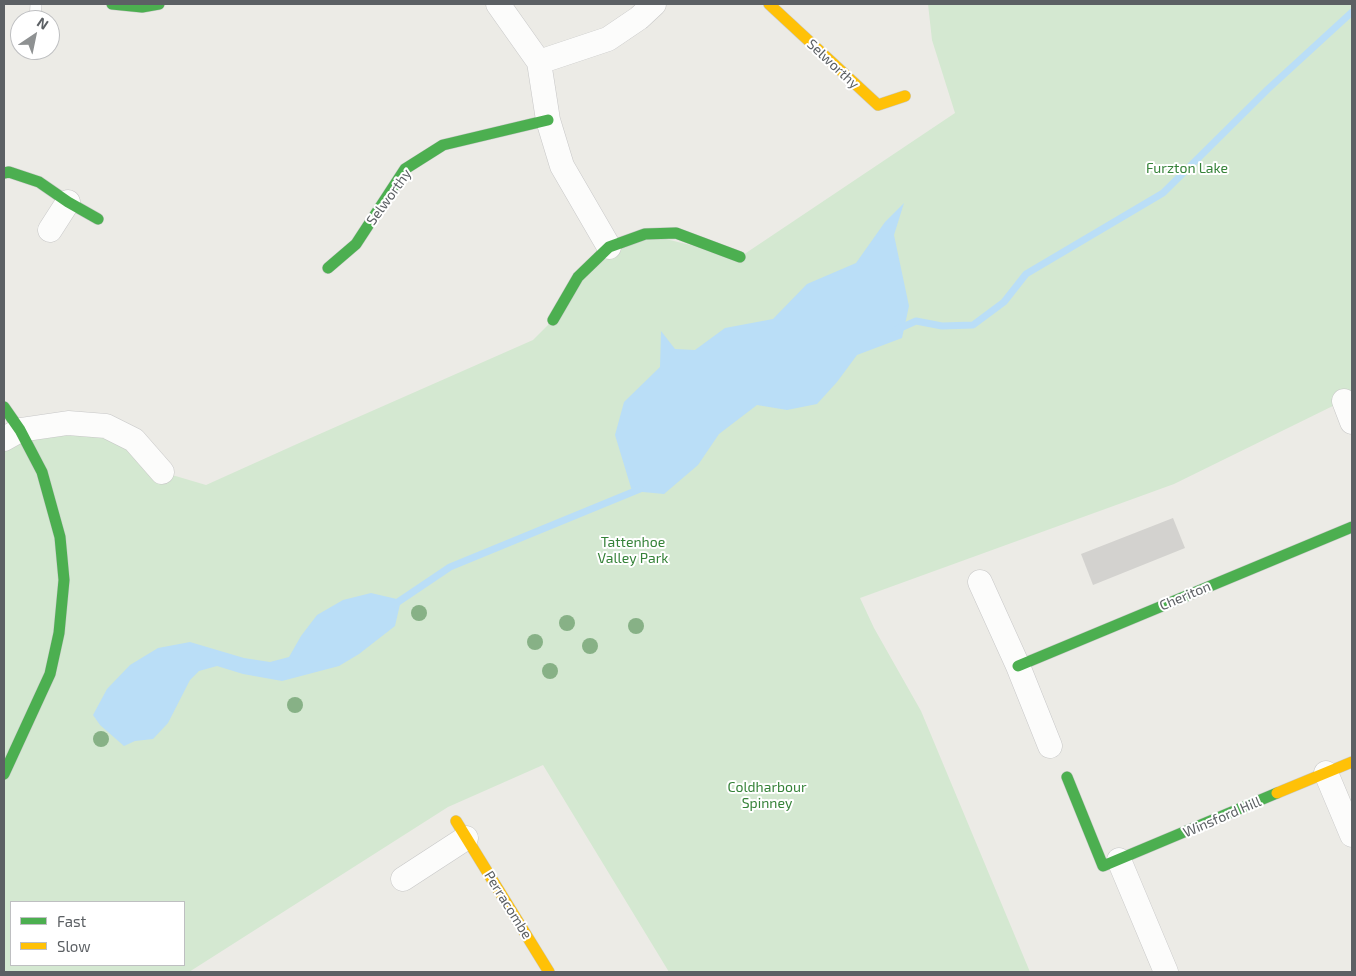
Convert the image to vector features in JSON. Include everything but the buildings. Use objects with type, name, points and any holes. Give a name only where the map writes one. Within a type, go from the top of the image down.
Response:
[{"type":"street","points":[[112,4],[142,6],[159,4]]},
{"type":"street","points":[[498,4],[539,62],[548,120],[562,166],[609,247]]},
{"type":"street","points":[[539,62],[608,39],[639,18],[654,4]]},
{"type":"street","name":"Selworthy","points":[[769,4],[878,104],[905,96]]},
{"type":"street","name":"Selworthy","points":[[328,268],[356,244],[406,169],[443,145],[548,120]]},
{"type":"street","points":[[4,173],[9,172],[39,182],[68,202],[98,219]]},
{"type":"street","points":[[50,230],[68,202]]},
{"type":"street","points":[[553,320],[578,277],[609,247],[645,234],[676,233],[740,257]]},
{"type":"street","points":[[1344,401],[1352,422]]},
{"type":"street","points":[[4,407],[12,435],[42,472],[60,537],[64,580],[59,633],[50,674],[4,774]]},
{"type":"street","points":[[12,435],[68,423],[106,426],[134,440],[162,472]]},
{"type":"street","name":"Cheriton","points":[[1018,666],[1352,527]]},
{"type":"street","points":[[980,582],[1018,666],[1050,746]]},
{"type":"street","name":"Winsford Hill","points":[[1067,776],[1103,866],[1352,762]]},
{"type":"street","points":[[1326,773],[1352,835]]},
{"type":"street","name":"Perracombe","points":[[403,879],[461,829],[549,972]]},
{"type":"street","points":[[1119,860],[1166,972]]},
{"type":"green space","name":"Tattenhoe Valley Park","points":[[928,4],[1352,4],[1352,422],[1343,401],[1174,484],[860,598],[874,628],[921,711],[1030,972],[669,972],[543,765],[448,807],[189,972],[4,972],[4,439],[106,426],[162,472],[206,485],[533,340],[553,320],[578,277],[645,234],[740,257],[955,113],[932,40]]},
{"type":"water","points":[[904,203],[894,235],[909,306],[902,338],[857,355],[837,382],[817,404],[787,410],[757,405],[719,434],[698,465],[664,494],[632,491],[615,435],[624,402],[660,367],[661,331],[675,349],[695,350],[725,328],[773,319],[807,284],[856,263],[885,222]]},
{"type":"water","points":[[371,593],[401,600],[395,626],[359,654],[339,666],[282,681],[243,674],[217,666],[199,671],[190,680],[168,723],[153,739],[135,741],[124,746],[100,725],[93,715],[107,689],[130,665],[158,648],[190,642],[244,658],[270,662],[289,657],[301,636],[317,615],[343,600]]},
{"type":"waterway","points":[[896,330],[916,321],[942,326],[973,325],[1004,302],[1026,274],[1163,193],[1268,89],[1352,12]]},
{"type":"waterway","points":[[395,604],[450,567],[640,489]]},
{"type":"traffic: fast","points":[[112,4],[142,7],[159,4]]},
{"type":"traffic: fast","points":[[328,268],[356,244],[405,169],[443,145],[548,120]]},
{"type":"traffic: fast","points":[[4,173],[9,172],[39,182],[68,202],[98,219]]},
{"type":"traffic: fast","points":[[553,320],[578,277],[609,247],[645,234],[676,233],[740,257]]},
{"type":"traffic: fast","points":[[4,407],[20,430],[42,472],[60,537],[64,580],[59,633],[50,674],[4,774]]},
{"type":"traffic: fast","points":[[1018,666],[1352,527]]},
{"type":"traffic: fast","points":[[1067,777],[1103,866],[1277,793]]},
{"type":"traffic: slow","points":[[769,4],[878,105],[905,96]]},
{"type":"traffic: slow","points":[[1277,793],[1352,762]]},
{"type":"traffic: slow","points":[[456,821],[549,972]]},
{"type":"park label","name":"Furzton Lake","points":[[1187,168]]},
{"type":"park label","name":"Coldharbour Spinney","points":[[767,796]]}]
